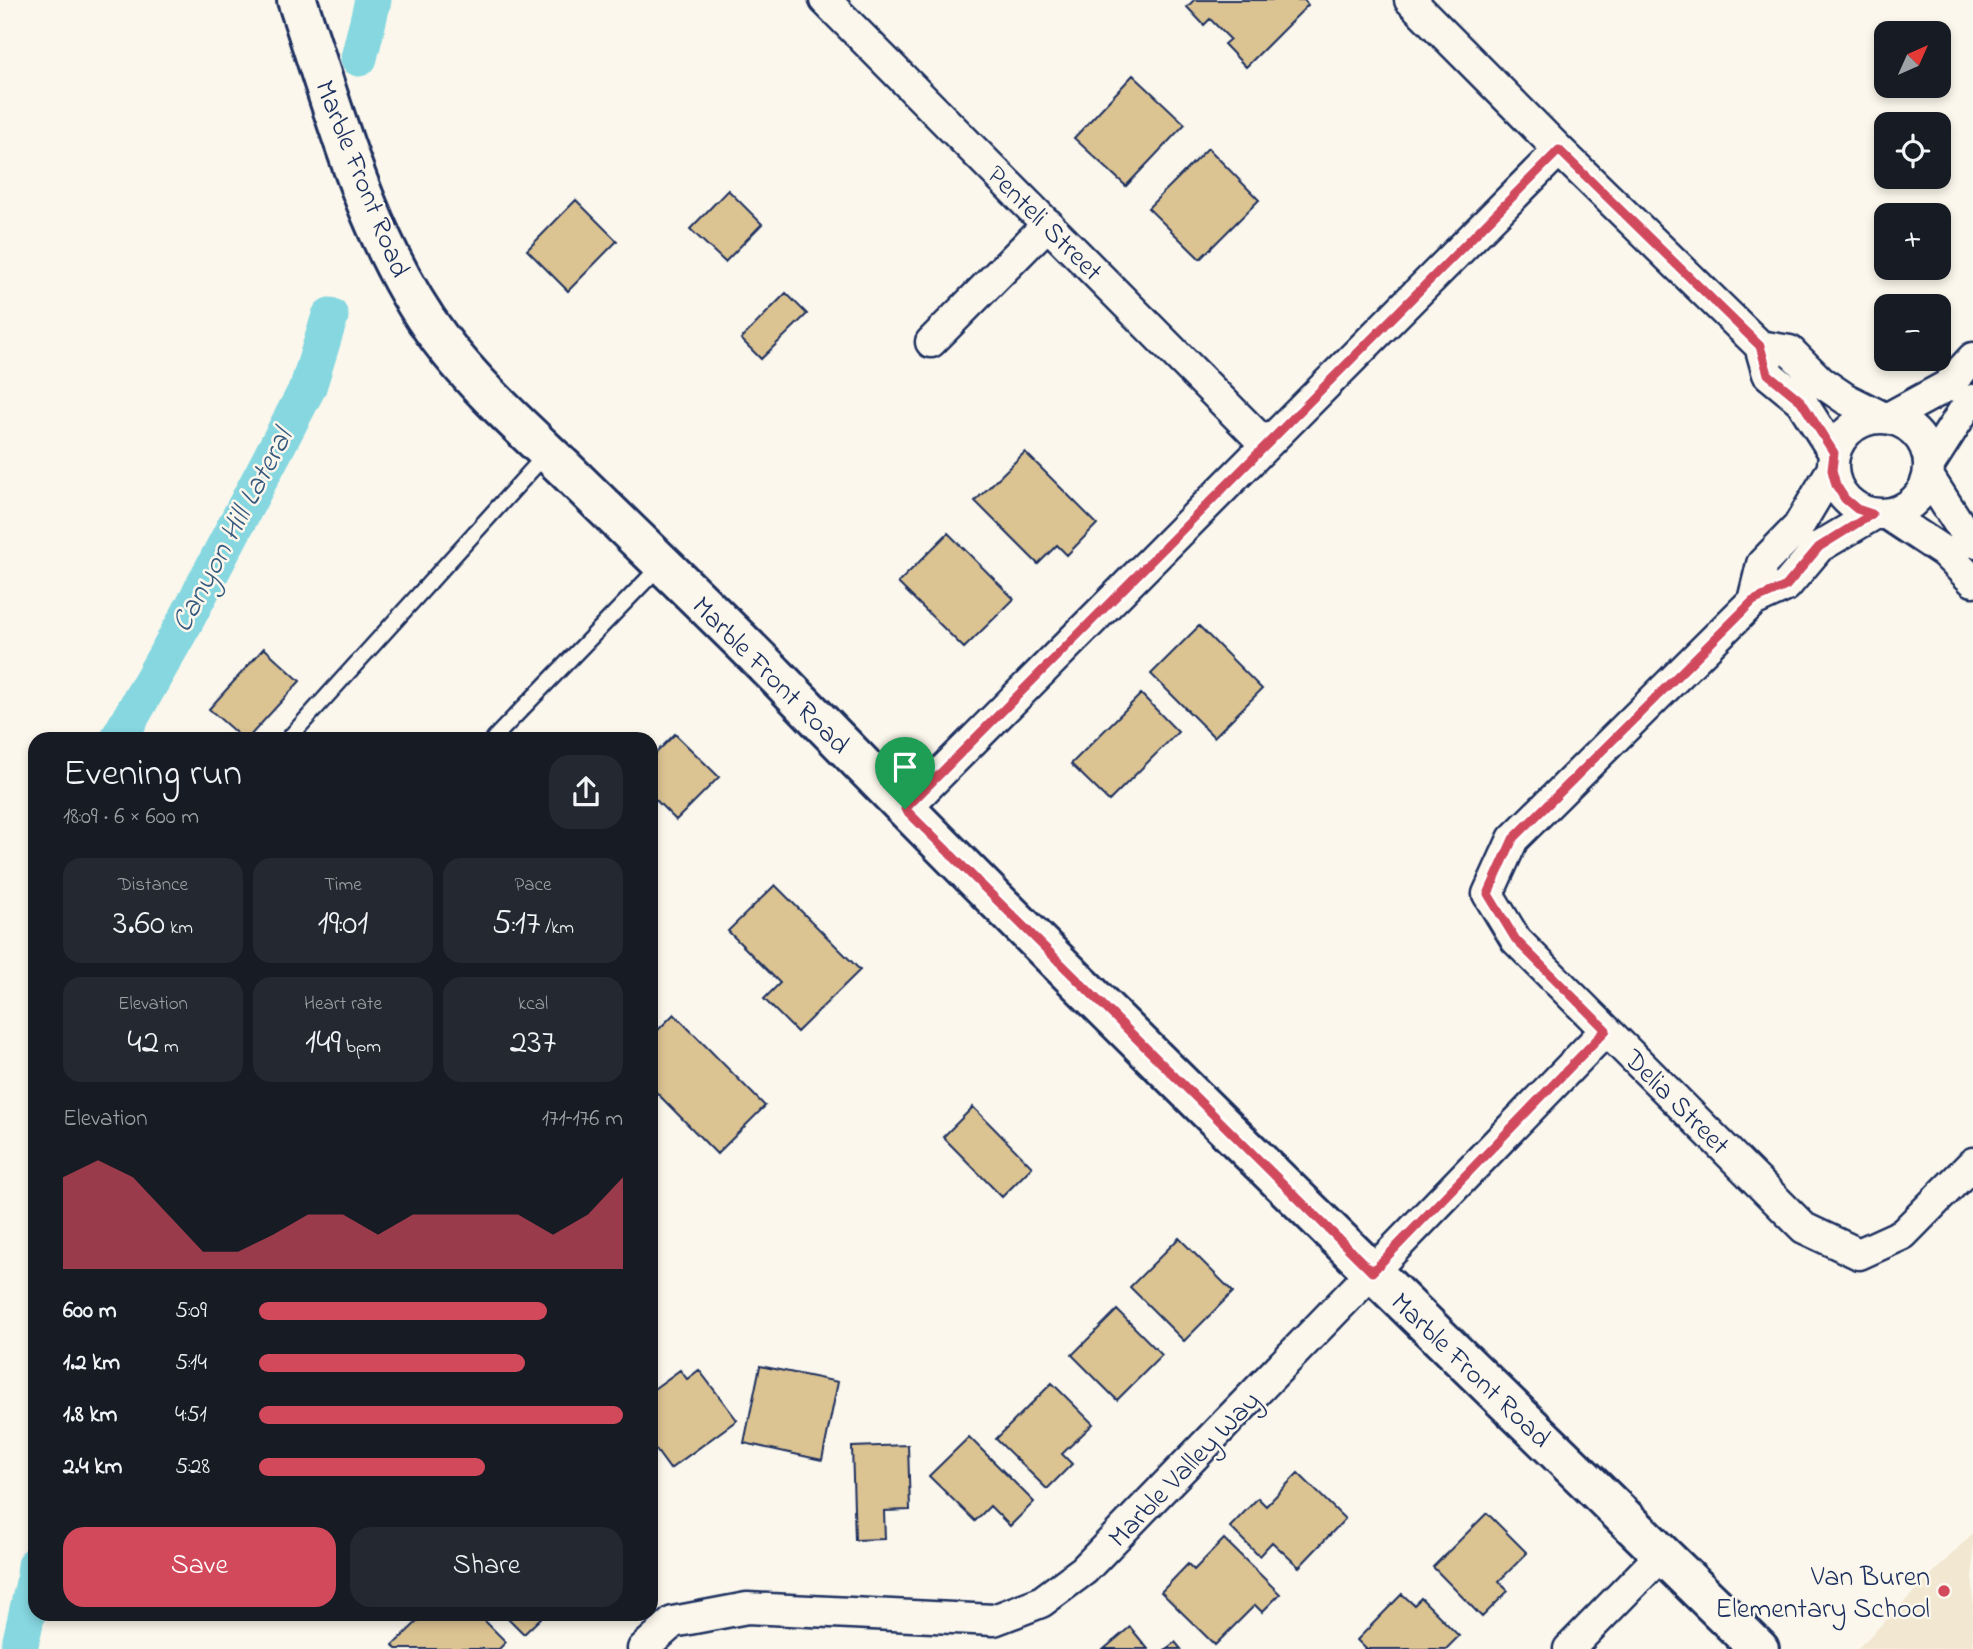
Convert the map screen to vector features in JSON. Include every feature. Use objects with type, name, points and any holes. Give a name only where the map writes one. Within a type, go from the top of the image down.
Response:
[{"type":"street","name":"Marble Front Road","points":[[296,0],[364,196],[398,273],[439,338],[489,396],[772,672],[905,809],[1372,1272],[1759,1649]]},
{"type":"street","name":"Penteli Street","points":[[825,0],[1266,445]]},
{"type":"street","points":[[1410,0],[1760,346],[1768,374],[1801,401],[1833,462],[1836,485],[1845,499],[1857,509],[1880,515],[1944,552],[1973,581]]},
{"type":"street","points":[[905,809],[1559,150]]},
{"type":"street","points":[[931,342],[1048,224]]},
{"type":"street","points":[[1760,346],[1790,351],[1821,382],[1846,399],[1885,418]]},
{"type":"street","points":[[1885,418],[1947,386],[1973,358]]},
{"type":"street","points":[[1753,601],[1786,586],[1819,547],[1880,515],[1904,510],[1916,500],[1926,487],[1929,470],[1973,400]]},
{"type":"street","points":[[1753,601],[1762,564],[1798,527],[1833,462],[1840,439],[1851,427],[1866,420],[1898,420],[1912,429],[1922,441],[1929,470],[1964,532],[1973,542]]},
{"type":"street","name":"Delia Street","points":[[1753,601],[1513,839],[1488,894],[1516,940],[1804,1228],[1859,1254],[1903,1234],[1973,1163]]},
{"type":"street","name":"Marble Valley Way","points":[[643,1649],[673,1622],[747,1608],[994,1620],[1041,1602],[1084,1570],[1606,1030]]},
{"type":"street","points":[[1569,1649],[1662,1554]]},
{"type":"lane","points":[[294,732],[548,453]]},
{"type":"lane","points":[[500,732],[662,564]]},
{"type":"shaded area","name":"Van Buren Elementary School","points":[[1973,1533],[1973,1649],[1857,1649]]},
{"type":"building","points":[[1194,0],[1304,0],[1308,5],[1246,67],[1224,44],[1230,39],[1210,19],[1204,25],[1187,7]]},
{"type":"building","points":[[1133,75],[1185,124],[1126,186],[1074,138]]},
{"type":"building","points":[[1208,148],[1259,200],[1200,259],[1148,208]]},
{"type":"building","points":[[728,190],[762,224],[725,262],[690,229]]},
{"type":"building","points":[[576,200],[617,241],[568,291],[527,250]]},
{"type":"building","points":[[786,293],[807,314],[761,359],[741,339]]},
{"type":"building","points":[[1025,452],[1097,524],[1067,555],[1057,545],[1038,564],[975,501]]},
{"type":"building","points":[[948,533],[1014,599],[964,648],[898,583]]},
{"type":"building","points":[[1199,626],[1262,689],[1214,737],[1151,674]]},
{"type":"building","points":[[264,648],[300,681],[253,732],[235,732],[209,709]]},
{"type":"building","points":[[1141,694],[1178,732],[1109,801],[1071,764]]},
{"type":"building","points":[[675,734],[719,777],[676,820],[658,802],[658,751]]},
{"type":"building","points":[[775,885],[860,970],[797,1032],[764,999],[780,983],[728,931]]},
{"type":"building","points":[[674,1014],[765,1106],[717,1154],[658,1094],[658,1030]]},
{"type":"building","points":[[973,1107],[1032,1167],[1002,1197],[943,1137]]},
{"type":"building","points":[[1179,1238],[1233,1292],[1184,1341],[1130,1287]]},
{"type":"building","points":[[1117,1310],[1162,1355],[1117,1400],[1072,1355]]},
{"type":"building","points":[[760,1366],[838,1382],[822,1460],[744,1443]]},
{"type":"building","points":[[680,1370],[687,1379],[699,1370],[737,1420],[670,1469],[658,1453],[658,1386]]},
{"type":"building","points":[[1052,1383],[1093,1424],[1062,1454],[1072,1464],[1047,1489],[996,1439]]},
{"type":"building","points":[[969,1437],[1034,1502],[1010,1526],[990,1506],[975,1521],[929,1476]]},
{"type":"building","points":[[908,1445],[910,1510],[884,1511],[885,1539],[855,1540],[852,1447]]},
{"type":"building","points":[[1298,1473],[1345,1519],[1299,1567],[1272,1542],[1259,1556],[1230,1527],[1258,1498],[1266,1506]]},
{"type":"building","points":[[1487,1513],[1527,1553],[1499,1581],[1508,1591],[1482,1617],[1433,1567]]},
{"type":"building","points":[[1224,1539],[1280,1594],[1262,1612],[1255,1605],[1215,1645],[1161,1592],[1188,1564],[1194,1570]]},
{"type":"building","points":[[1402,1594],[1414,1605],[1421,1598],[1459,1636],[1446,1649],[1366,1649],[1357,1640]]},
{"type":"building","points":[[418,1621],[485,1621],[506,1642],[499,1649],[396,1649],[393,1645]]},
{"type":"building","points":[[511,1621],[538,1621],[524,1634]]},
{"type":"building","points":[[1130,1627],[1148,1649],[1104,1649]]},
{"type":"building","points":[[1175,1642],[1181,1649],[1166,1649]]},
{"type":"waterway","name":"Canyon Hill Lateral","points":[[359,58],[373,0]]},
{"type":"waterway","name":"Canyon Hill Lateral","points":[[122,732],[186,620],[308,387],[330,316]]},
{"type":"waterway","name":"Canyon Hill Lateral","points":[[19,1649],[28,1609]]},
{"type":"place","name":"Van Buren Elementary School","points":[[1944,1591]]},
{"type":"route","points":[[1559,150],[1760,346],[1768,374],[1801,401],[1834,453],[1832,470],[1836,485],[1845,499],[1857,509],[1872,514],[1819,547],[1786,586],[1753,601],[1513,839],[1488,894],[1516,940],[1606,1030],[1372,1272],[905,809],[1559,150]]}]
